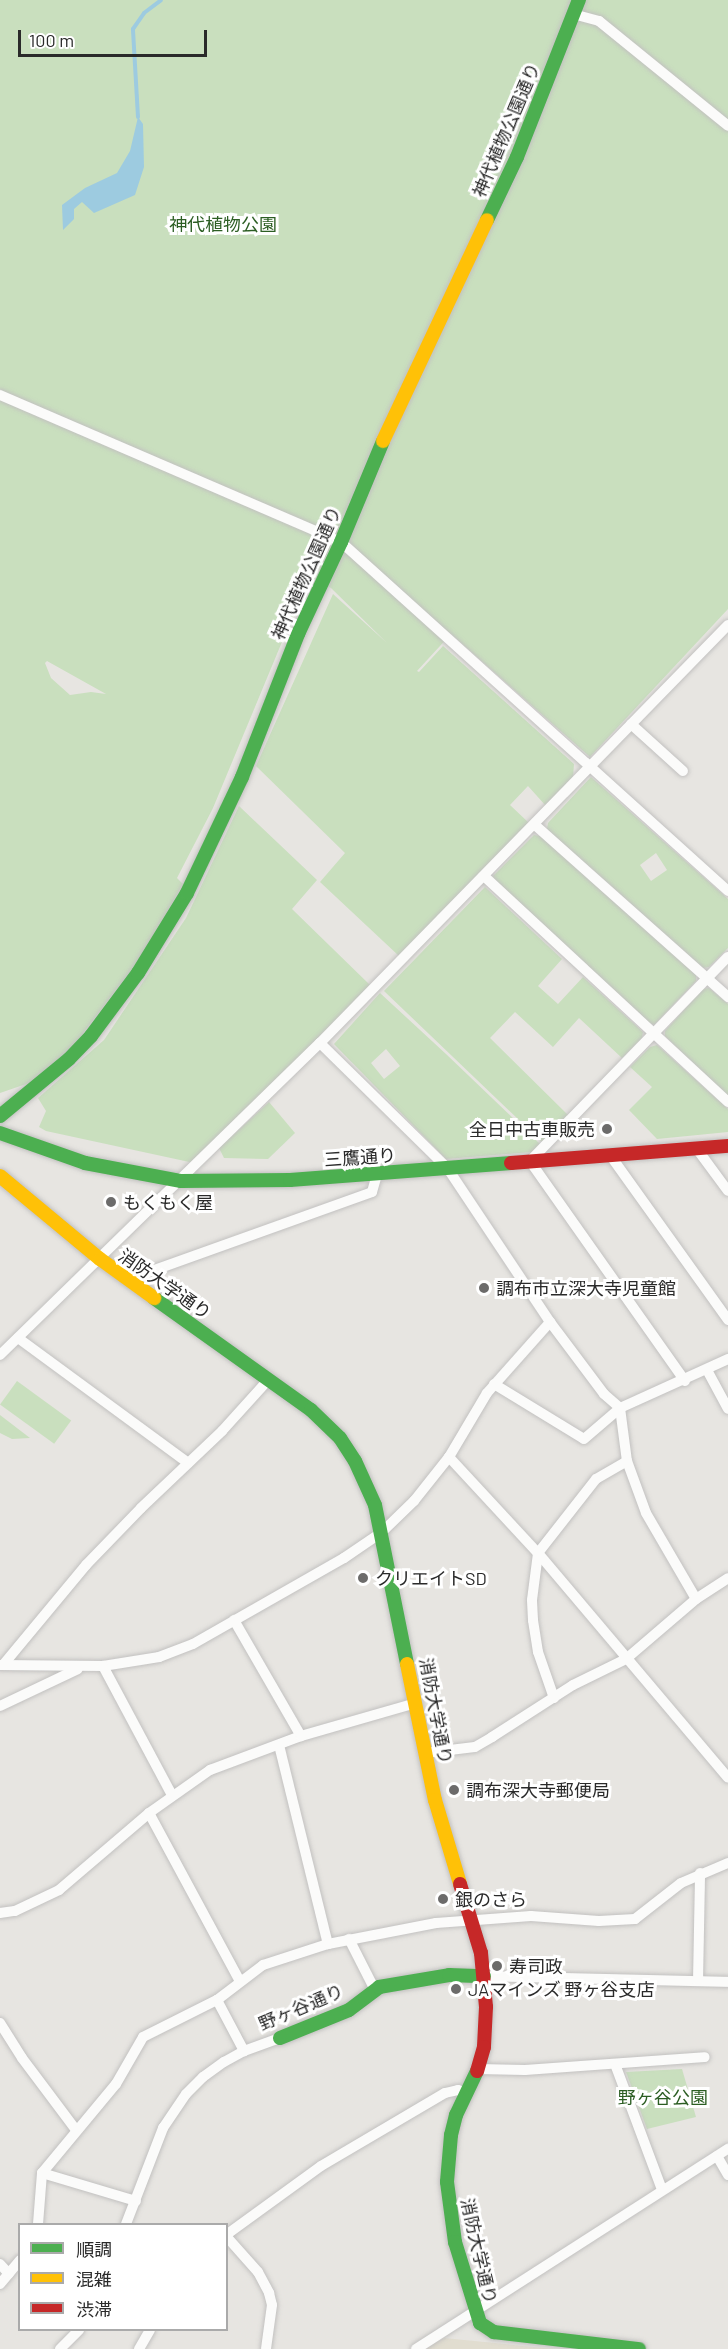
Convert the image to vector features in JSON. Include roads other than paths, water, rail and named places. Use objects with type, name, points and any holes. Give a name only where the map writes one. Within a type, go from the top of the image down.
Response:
[{"type":"street","name":"神代植物公園通り","points":[[0,1116],[85,1043],[138,973],[181,904],[238,785],[298,634],[402,396],[517,157],[579,0]]},
{"type":"street","points":[[573,14],[599,21],[728,126]]},
{"type":"street","points":[[0,395],[340,542],[728,891]]},
{"type":"street","points":[[0,1355],[320,1043],[485,877],[728,625]]},
{"type":"street","points":[[631,724],[683,771]]},
{"type":"street","points":[[535,825],[728,997]]},
{"type":"street","points":[[485,877],[728,1102]]},
{"type":"street","points":[[685,1381],[530,1161],[728,957]]},
{"type":"street","points":[[320,1043],[448,1168],[550,1322],[604,1394],[620,1408],[627,1461],[646,1513],[696,1599]]},
{"type":"street","name":"三鷹通り","points":[[0,1132],[85,1163],[181,1181],[241,1182],[377,1174],[728,1146]]},
{"type":"street","points":[[698,1149],[728,1191]]},
{"type":"street","points":[[610,1155],[728,1320]]},
{"type":"street","points":[[131,1281],[146,1273],[372,1192],[377,1174]]},
{"type":"street","name":"消防大学通り","points":[[0,1176],[100,1259],[269,1379],[322,1420],[346,1447],[370,1491],[382,1532],[435,1800],[473,1921],[484,1976],[486,2007],[484,2047],[478,2069],[462,2092],[451,2135],[447,2200],[455,2242],[475,2313],[480,2323],[494,2332],[639,2349]]},
{"type":"street","points":[[1,1665],[104,1666],[159,1657],[193,1644],[344,1558],[382,1532],[414,1501],[449,1457],[494,1384],[550,1322]]},
{"type":"street","points":[[18,1338],[188,1463]]},
{"type":"street","points":[[494,1384],[584,1439],[620,1408],[685,1381],[728,1359]]},
{"type":"street","points":[[707,1371],[728,1409]]},
{"type":"street","points":[[1,1665],[86,1565],[230,1422],[269,1379]]},
{"type":"street","points":[[449,1457],[538,1553],[728,1778]]},
{"type":"street","points":[[554,1698],[538,1652],[533,1620],[532,1600],[538,1553],[596,1479],[627,1461]]},
{"type":"street","points":[[425,1754],[476,1747],[554,1698],[626,1659],[696,1599],[728,1578]]},
{"type":"street","points":[[234,1620],[301,1736]]},
{"type":"street","points":[[104,1666],[172,1795]]},
{"type":"street","points":[[0,1706],[81,1667]]},
{"type":"street","points":[[0,1913],[15,1911],[59,1890],[149,1813],[210,1770],[301,1736],[416,1703]]},
{"type":"street","points":[[279,1744],[328,1944]]},
{"type":"street","points":[[149,1813],[240,1981]]},
{"type":"street","points":[[38,2223],[42,2173],[116,2084],[143,2037],[217,2000],[263,1965],[328,1944],[425,1924],[531,1916],[599,1921],[635,1919],[681,1883],[728,1863]]},
{"type":"street","points":[[698,1981],[700,1873]]},
{"type":"street","points":[[349,1939],[375,1990]]},
{"type":"street","name":"野ヶ谷通り","points":[[126,2223],[163,2128],[186,2094],[203,2077],[244,2051],[349,2010],[375,1990],[411,1980],[449,1975],[728,1982]]},
{"type":"street","points":[[217,2000],[244,2051]]},
{"type":"street","points":[[0,2024],[22,2058],[76,2130]]},
{"type":"street","points":[[478,2069],[525,2070],[705,2057]]},
{"type":"street","points":[[615,2064],[662,2190]]},
{"type":"street","points":[[228,2235],[321,2166],[445,2093],[462,2092]]},
{"type":"street","points":[[416,2349],[728,2149]]},
{"type":"street","points":[[717,2156],[728,2175]]},
{"type":"street","points":[[42,2173],[136,2200]]},
{"type":"street","points":[[228,2238],[258,2272],[269,2293],[272,2305],[266,2349]]},
{"type":"street","points":[[0,2284],[18,2263]]},
{"type":"street","points":[[0,2264],[9,2274]]},
{"type":"street","points":[[60,2349],[78,2331]]},
{"type":"street","points":[[139,2349],[149,2331]]},
{"type":"water","points":[[138,117],[143,124],[144,167],[135,195],[94,213],[82,202],[74,209],[74,219],[63,230],[62,205],[85,188],[117,173],[130,151]]},
{"type":"waterway","points":[[138,117],[133,29],[144,13],[161,0]]},
{"type":"place","name":"全日中古車販売","points":[[607,1129]]},
{"type":"place","name":"もくもく屋","points":[[111,1202]]},
{"type":"place","name":"調布市立深大寺児童館","points":[[484,1288]]},
{"type":"place","name":"クリエイトSD","points":[[363,1578]]},
{"type":"place","name":"調布深大寺郵便局","points":[[454,1790]]},
{"type":"place","name":"銀のさら","points":[[443,1899]]},
{"type":"place","name":"寿司政","points":[[497,1966]]},
{"type":"place","name":"JAマインズ 野ヶ谷支店","points":[[456,1989]]},
{"type":"park label","name":"神代植物公園","points":[[223,224]]},
{"type":"park label","name":"野ヶ谷公園","points":[[663,2097]]}]
